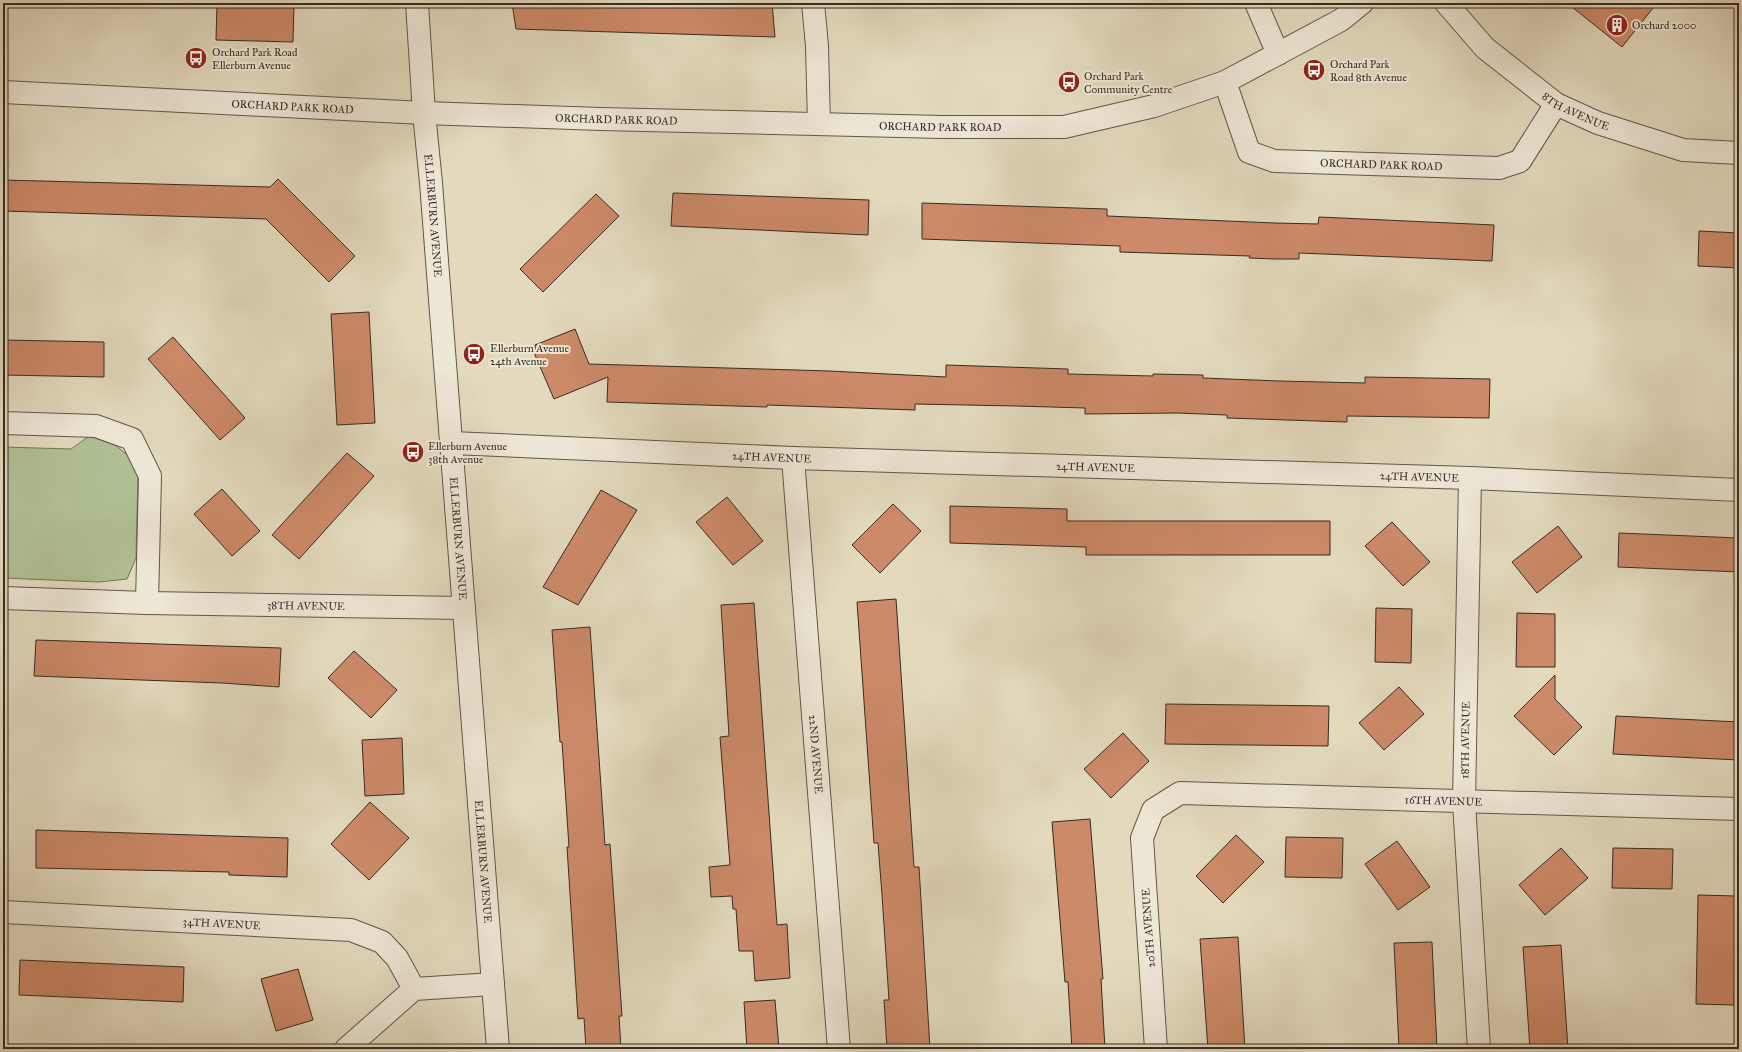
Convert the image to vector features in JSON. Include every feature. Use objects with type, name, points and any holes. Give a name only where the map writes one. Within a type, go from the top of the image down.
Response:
[{"type":"street","name":"ELLERBURN AVENUE","points":[[417,3],[424,113],[432,183],[498,1049]]},
{"type":"street","points":[[813,3],[817,46],[819,124]]},
{"type":"street","points":[[1256,3],[1278,54]]},
{"type":"street","name":"ORCHARD PARK ROAD","points":[[3,92],[424,113],[819,124],[1064,127],[1154,106],[1225,82],[1341,20],[1362,3]]},
{"type":"street","name":"8TH AVENUE","points":[[1446,3],[1485,48],[1556,104],[1598,122],[1683,150],[1739,153]]},
{"type":"street","name":"ORCHARD PARK ROAD","points":[[1225,82],[1249,152],[1274,161],[1499,168],[1520,161],[1556,104]]},
{"type":"street","points":[[3,423],[96,426],[132,439],[150,476],[147,603]]},
{"type":"street","name":"24TH AVENUE","points":[[452,443],[793,458],[1470,478],[1739,490]]},
{"type":"street","name":"22ND AVENUE","points":[[793,458],[839,1049]]},
{"type":"street","name":"18TH AVENUE","points":[[1470,478],[1464,802],[1479,1049]]},
{"type":"street","name":"38TH AVENUE","points":[[3,598],[147,603],[464,608]]},
{"type":"street","name":"16TH AVENUE","points":[[1153,810],[1180,793],[1739,809]]},
{"type":"street","name":"20TH AVENUE","points":[[1153,810],[1142,838],[1156,1049]]},
{"type":"street","name":"34TH AVENUE","points":[[3,912],[351,930],[382,942],[397,958],[414,989]]},
{"type":"street","points":[[346,1049],[414,989],[493,984]]},
{"type":"green space","points":[[89,436],[115,445],[130,457],[138,474],[136,558],[127,579],[99,582],[3,578],[3,447],[71,449]]},
{"type":"building","points":[[217,3],[294,3],[293,42],[216,40]]},
{"type":"building","points":[[512,3],[772,3],[775,37],[516,29]]},
{"type":"building","name":"Orchard 2000","points":[[1567,3],[1657,3],[1622,47]]},
{"type":"building","points":[[278,179],[355,256],[329,282],[266,219],[3,211],[3,180],[270,187]]},
{"type":"building","points":[[673,193],[869,200],[868,235],[671,226]]},
{"type":"building","points":[[596,194],[619,216],[543,292],[520,269]]},
{"type":"building","points":[[922,203],[1107,209],[1107,216],[1275,223],[1318,224],[1319,217],[1494,225],[1492,261],[1299,253],[1299,259],[1274,259],[1249,258],[1250,256],[1120,252],[1120,246],[922,239]]},
{"type":"building","points":[[1699,231],[1739,233],[1739,268],[1698,266]]},
{"type":"building","points":[[369,312],[375,423],[337,425],[331,314]]},
{"type":"building","points":[[575,329],[589,364],[830,371],[946,377],[946,365],[1068,369],[1068,374],[1153,376],[1153,374],[1203,375],[1203,378],[1279,381],[1365,383],[1365,377],[1490,379],[1489,418],[1347,416],[1347,422],[1227,418],[1227,415],[1177,413],[1085,414],[1085,408],[1016,406],[915,404],[915,410],[607,402],[608,377],[554,399],[535,355],[535,345]]},
{"type":"building","points":[[173,337],[245,418],[220,440],[148,359]]},
{"type":"building","points":[[3,340],[104,342],[104,377],[3,375]]},
{"type":"building","points":[[347,453],[374,476],[299,559],[272,535]]},
{"type":"building","points":[[222,489],[260,531],[232,556],[194,514]]},
{"type":"building","points":[[601,490],[637,510],[578,605],[543,587]]},
{"type":"building","points":[[727,497],[763,541],[733,565],[696,522]]},
{"type":"building","points":[[893,504],[921,531],[880,573],[852,545]]},
{"type":"building","points":[[950,506],[1067,509],[1067,521],[1330,521],[1330,555],[1086,555],[1086,547],[950,543]]},
{"type":"building","points":[[1392,522],[1430,562],[1403,586],[1365,546]]},
{"type":"building","points":[[1558,526],[1582,557],[1537,593],[1512,562]]},
{"type":"building","points":[[1619,533],[1739,538],[1739,572],[1618,567]]},
{"type":"building","points":[[896,599],[914,867],[919,867],[930,1049],[887,1049],[884,1000],[889,1000],[882,895],[878,843],[874,843],[857,602]]},
{"type":"building","points":[[754,603],[777,925],[787,924],[790,978],[755,981],[753,951],[739,951],[736,909],[733,909],[732,896],[711,897],[709,867],[730,865],[720,737],[729,736],[721,605]]},
{"type":"building","points":[[1376,608],[1412,609],[1411,663],[1375,662]]},
{"type":"building","points":[[1517,613],[1555,614],[1555,667],[1516,667]]},
{"type":"building","points":[[590,627],[605,845],[610,844],[622,1016],[619,1016],[621,1049],[586,1049],[584,1018],[578,1019],[562,742],[560,742],[552,630]]},
{"type":"building","points":[[36,640],[281,648],[279,687],[222,683],[34,676]]},
{"type":"building","points":[[354,651],[397,690],[371,718],[328,678]]},
{"type":"building","points":[[1555,675],[1555,699],[1582,727],[1554,755],[1514,716]]},
{"type":"building","points":[[1399,687],[1424,714],[1384,750],[1359,723]]},
{"type":"building","points":[[1166,704],[1329,706],[1328,746],[1165,744]]},
{"type":"building","points":[[1616,716],[1739,722],[1739,760],[1613,754]]},
{"type":"building","points":[[1123,733],[1149,761],[1111,798],[1084,769]]},
{"type":"building","points":[[402,738],[404,794],[365,796],[362,740]]},
{"type":"building","points":[[370,802],[409,838],[369,880],[331,844]]},
{"type":"building","points":[[1090,819],[1103,979],[1101,979],[1105,1049],[1072,1049],[1068,982],[1065,982],[1052,822]]},
{"type":"building","points":[[36,830],[288,838],[287,877],[229,875],[229,872],[36,868]]},
{"type":"building","points":[[1236,835],[1264,862],[1223,903],[1196,876]]},
{"type":"building","points":[[1286,837],[1343,838],[1342,878],[1285,877]]},
{"type":"building","points":[[1397,841],[1430,887],[1398,910],[1365,864]]},
{"type":"building","points":[[1561,848],[1588,878],[1545,915],[1519,885]]},
{"type":"building","points":[[1613,848],[1673,849],[1672,889],[1612,888]]},
{"type":"building","points":[[1698,895],[1736,896],[1734,1005],[1696,1004]]},
{"type":"building","points":[[1238,937],[1245,1049],[1208,1049],[1200,939]]},
{"type":"building","points":[[1432,942],[1437,1049],[1399,1049],[1394,943]]},
{"type":"building","points":[[1561,945],[1568,1049],[1530,1049],[1523,947]]},
{"type":"building","points":[[20,960],[184,967],[183,1002],[19,995]]},
{"type":"building","points":[[298,969],[313,1020],[276,1031],[261,979]]},
{"type":"building","points":[[775,1000],[779,1049],[747,1049],[744,1002]]},
{"type":"place","name":"Orchard 2000","points":[[1617,25]]},
{"type":"place","name":"Orchard Park Road Ellerburn Avenue","points":[[196,58]]},
{"type":"place","name":"Orchard Park Road 8th Avenue","points":[[1314,70]]},
{"type":"place","name":"Orchard Park Community Centre","points":[[1069,82]]},
{"type":"place","name":"Ellerburn Avenue 24th Avenue","points":[[474,354]]},
{"type":"place","name":"Ellerburn Avenue 38th Avenue","points":[[413,452]]}]
